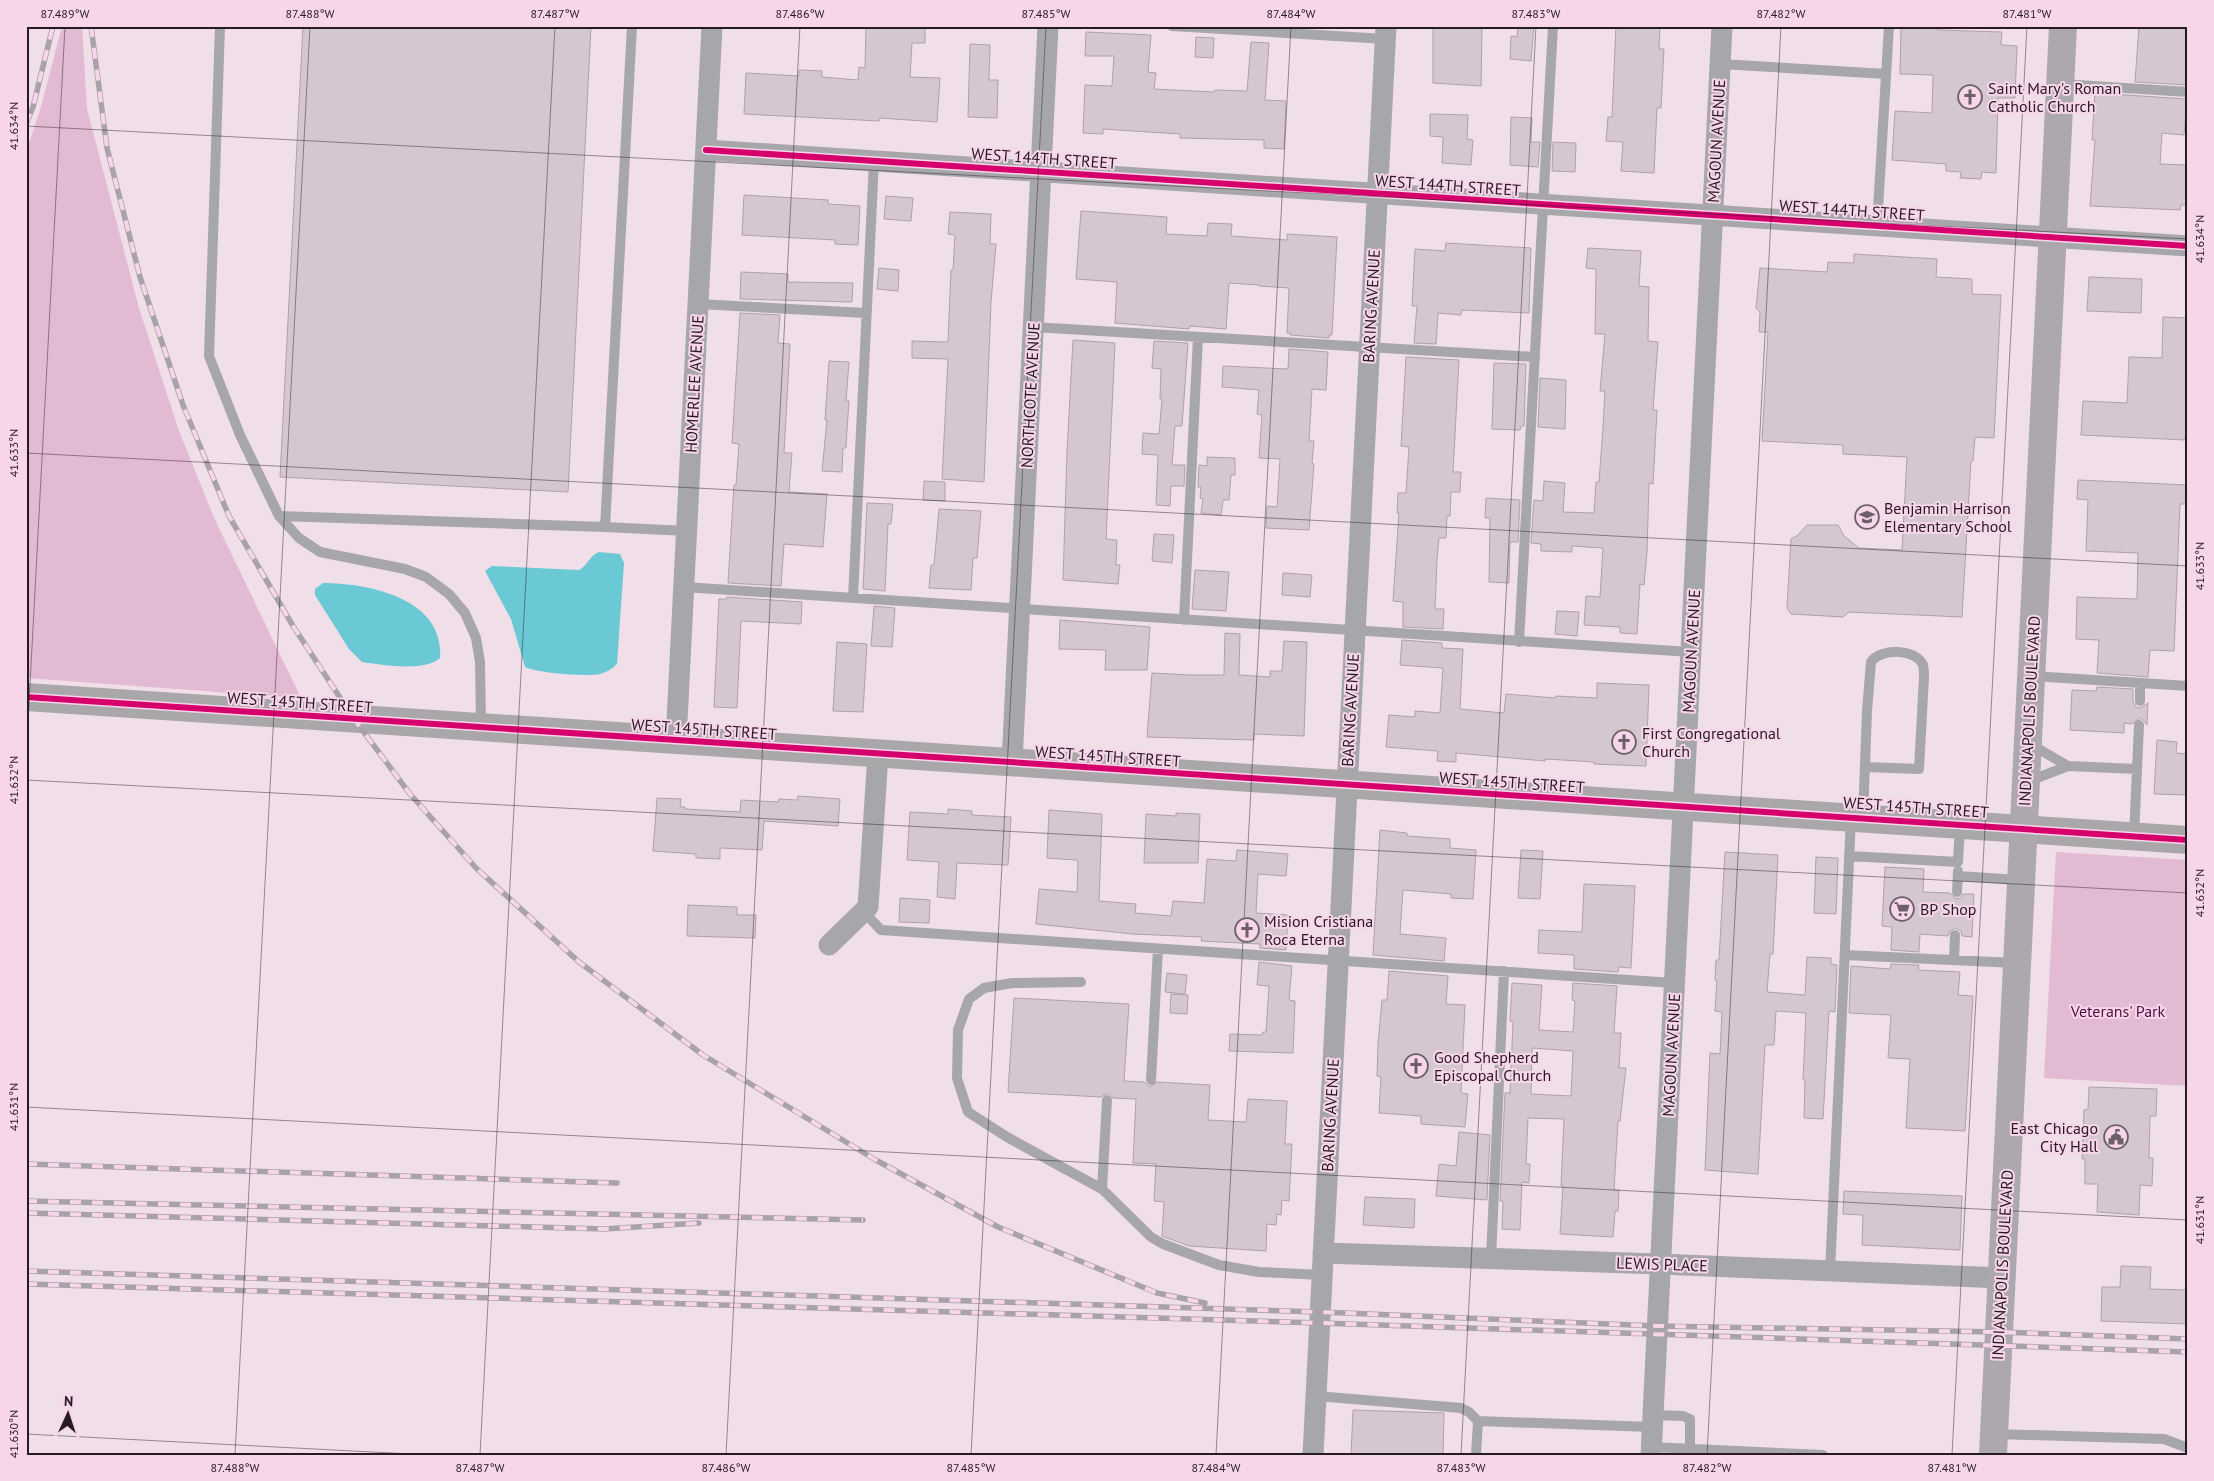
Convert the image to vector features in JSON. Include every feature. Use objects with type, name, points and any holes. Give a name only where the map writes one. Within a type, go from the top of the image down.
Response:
[{"type":"main road","name":"INDIANAPOLIS BOULEVARD","points":[[1993,1444],[2063,26]]},
{"type":"street","name":"HOMERLEE AVENUE","points":[[676,741],[712,26]]},
{"type":"street","name":"NORTHCOTE AVENUE","points":[[1012,763],[1048,26]]},
{"type":"street","name":"MAGOUN AVENUE","points":[[1652,1436],[1722,26]]},
{"type":"street","name":"BARING AVENUE","points":[[1313,1455],[1385,32]]},
{"type":"street","name":"WEST 144TH STREET","points":[[706,150],[1377,195],[2188,246]]},
{"type":"street","name":"WEST 145TH STREET","points":[[26,698],[2188,840]]},
{"type":"street","points":[[829,945],[864,912],[869,900],[878,754]]},
{"type":"street","name":"LEWIS PLACE","points":[[1323,1253],[2002,1278]]},
{"type":"lane","points":[[220,26],[208,356],[240,435],[279,516],[299,538],[320,552],[405,569],[426,577],[449,594],[465,613],[476,638],[480,662],[481,728]]},
{"type":"lane","points":[[604,527],[632,26]]},
{"type":"lane","points":[[1172,26],[1385,32]]},
{"type":"lane","points":[[1519,642],[1553,26]]},
{"type":"lane","points":[[1878,226],[1889,26]]},
{"type":"lane","points":[[1720,64],[1886,74]]},
{"type":"lane","points":[[2060,84],[2188,92]]},
{"type":"lane","points":[[853,598],[874,161]]},
{"type":"lane","points":[[698,304],[866,313]]},
{"type":"lane","points":[[1033,328],[1535,357]]},
{"type":"lane","points":[[1184,620],[1198,338]]},
{"type":"lane","points":[[279,516],[687,531]]},
{"type":"lane","points":[[684,587],[1354,632],[1691,652]]},
{"type":"lane","points":[[1830,1271],[1849,856],[1866,767],[1867,711],[1871,662],[1875,656],[1884,652],[1902,652],[1914,656],[1922,664],[1924,677],[1919,769],[1866,767]]},
{"type":"lane","points":[[2031,676],[2188,686]]},
{"type":"lane","points":[[2140,683],[2140,701]]},
{"type":"lane","points":[[2134,836],[2139,725]]},
{"type":"lane","points":[[2028,742],[2068,766]]},
{"type":"lane","points":[[2026,782],[2068,766],[2137,769]]},
{"type":"lane","points":[[1957,892],[1960,824]]},
{"type":"lane","points":[[1849,856],[1958,862]]},
{"type":"lane","points":[[1958,876],[2021,880]]},
{"type":"lane","points":[[864,912],[881,930],[1674,983]]},
{"type":"lane","points":[[1954,960],[1955,935]]},
{"type":"lane","points":[[1151,1080],[1158,949]]},
{"type":"lane","points":[[1845,956],[2017,963]]},
{"type":"lane","points":[[1490,1258],[1504,971]]},
{"type":"lane","points":[[1081,982],[1012,983],[984,988],[969,1000],[958,1030],[957,1078],[968,1112],[1007,1137],[1102,1189],[1152,1237],[1163,1244],[1219,1265],[1258,1272],[1322,1275]]},
{"type":"lane","points":[[1102,1189],[1107,1100]]},
{"type":"lane","points":[[1316,1396],[1461,1408],[1469,1412],[1478,1421],[1652,1436],[1690,1449],[1823,1455]]},
{"type":"lane","points":[[1652,1436],[1683,1416],[1690,1420],[1690,1449]]},
{"type":"lane","points":[[1476,1455],[1478,1421]]},
{"type":"lane","points":[[1993,1444],[2164,1439],[2188,1448]]},
{"type":"green space","points":[[62,26],[82,26],[87,109],[139,308],[179,431],[215,520],[301,698],[26,678],[26,152],[41,107]]},
{"type":"green space","name":"Veterans' Park","points":[[2056,852],[2188,860],[2188,1086],[2044,1078]]},
{"type":"water","points":[[599,552],[620,554],[624,563],[617,664],[605,672],[593,675],[551,673],[525,667],[511,619],[485,571],[492,566],[579,570]]},
{"type":"water","points":[[323,583],[361,586],[381,591],[400,598],[417,608],[430,621],[438,638],[440,658],[424,665],[414,666],[392,666],[362,662],[349,649],[315,595],[315,589]]},
{"type":"building","points":[[303,26],[591,26],[568,492],[280,477]]},
{"type":"building","points":[[866,26],[925,26],[925,43],[912,43],[910,77],[940,78],[937,122],[880,118],[879,121],[744,114],[746,73],[799,76],[799,70],[822,71],[822,77],[858,80],[859,67],[865,68]]},
{"type":"building","points":[[1433,26],[1482,28],[1481,86],[1433,83]]},
{"type":"building","points":[[1518,26],[1534,26],[1531,61],[1510,59],[1511,36],[1517,37]]},
{"type":"building","points":[[1616,26],[1660,26],[1659,49],[1664,49],[1661,108],[1657,108],[1654,173],[1621,171],[1623,142],[1606,141],[1608,117],[1612,117]]},
{"type":"building","points":[[1901,26],[1937,26],[1937,30],[2002,32],[2001,45],[2017,46],[2015,98],[1998,98],[1996,173],[1982,172],[1981,179],[1960,178],[1961,172],[1946,171],[1946,164],[1892,160],[1895,111],[1932,113],[1933,75],[1900,74]]},
{"type":"building","points":[[2139,26],[2188,28],[2188,85],[2135,82]]},
{"type":"building","points":[[1086,32],[1151,35],[1148,72],[1156,73],[1154,89],[1214,92],[1215,90],[1247,91],[1251,42],[1269,43],[1265,100],[1286,101],[1284,149],[1264,148],[1264,140],[1180,138],[1180,134],[1103,129],[1103,134],[1083,133],[1085,85],[1112,86],[1114,56],[1085,56]]},
{"type":"building","points":[[1196,37],[1214,38],[1213,58],[1195,57]]},
{"type":"building","points":[[970,44],[990,45],[989,80],[998,80],[997,118],[968,117]]},
{"type":"building","points":[[2095,93],[2187,99],[2184,135],[2162,133],[2160,164],[2188,165],[2188,205],[2181,205],[2180,210],[2090,206],[2095,140],[2092,140]]},
{"type":"building","points":[[1430,114],[1468,115],[1467,139],[1473,140],[1471,165],[1442,163],[1443,137],[1430,136]]},
{"type":"building","points":[[1511,117],[1532,118],[1531,142],[1540,142],[1538,167],[1510,165]]},
{"type":"building","points":[[1553,142],[1576,143],[1575,172],[1552,171]]},
{"type":"building","points":[[744,195],[828,200],[828,204],[860,206],[858,245],[835,244],[835,240],[742,235]]},
{"type":"building","points":[[886,196],[913,198],[911,221],[884,219]]},
{"type":"building","points":[[1081,211],[1167,217],[1166,234],[1207,236],[1208,223],[1232,224],[1231,236],[1287,240],[1287,234],[1337,237],[1332,335],[1329,335],[1329,338],[1290,335],[1290,333],[1287,333],[1289,288],[1229,283],[1226,329],[1190,326],[1189,329],[1115,323],[1117,282],[1076,279]]},
{"type":"building","points":[[950,212],[991,214],[990,244],[996,244],[991,302],[984,482],[942,479],[948,359],[912,358],[912,341],[948,342],[951,270],[953,270],[955,235],[948,234]]},
{"type":"building","points":[[1446,243],[1531,248],[1529,313],[1462,310],[1461,315],[1438,313],[1436,344],[1414,343],[1417,306],[1412,306],[1415,249],[1445,251]]},
{"type":"building","points":[[1588,248],[1641,251],[1639,286],[1649,287],[1648,341],[1658,342],[1653,410],[1657,410],[1653,484],[1649,483],[1647,552],[1644,585],[1640,584],[1637,634],[1620,633],[1620,627],[1584,625],[1586,596],[1600,597],[1603,548],[1572,546],[1572,552],[1541,551],[1541,544],[1531,543],[1534,500],[1543,501],[1544,481],[1565,483],[1563,512],[1594,513],[1596,482],[1599,482],[1603,427],[1605,391],[1600,391],[1605,334],[1595,334],[1596,269],[1586,268]]},
{"type":"building","points":[[1854,254],[1937,259],[1936,277],[1972,279],[1972,294],[2001,295],[1994,438],[1975,437],[1973,461],[1971,461],[1962,617],[1849,612],[1843,617],[1791,614],[1787,608],[1791,539],[1798,535],[1807,525],[1838,525],[1844,536],[1859,548],[1902,550],[1907,457],[1843,454],[1843,445],[1762,441],[1768,332],[1759,332],[1760,312],[1756,308],[1760,268],[1827,272],[1828,262],[1854,263]]},
{"type":"building","points":[[879,268],[899,270],[898,291],[877,289]]},
{"type":"building","points":[[741,272],[788,274],[788,282],[853,283],[852,302],[740,299]]},
{"type":"building","points":[[2089,277],[2142,279],[2141,313],[2087,311]]},
{"type":"building","points":[[740,313],[780,315],[778,343],[790,344],[784,453],[792,453],[789,492],[827,494],[823,547],[784,544],[781,586],[728,583],[734,485],[736,485],[739,444],[732,443]]},
{"type":"building","points":[[2163,317],[2188,318],[2188,406],[2185,440],[2081,435],[2083,401],[2127,403],[2129,357],[2162,358]]},
{"type":"building","points":[[1073,340],[1115,343],[1106,539],[1117,540],[1116,565],[1120,565],[1118,584],[1063,580]]},
{"type":"building","points":[[1154,341],[1188,343],[1182,426],[1175,426],[1172,465],[1185,465],[1184,486],[1171,486],[1170,506],[1156,505],[1158,455],[1142,454],[1143,433],[1159,434],[1162,399],[1160,399],[1161,369],[1152,368]]},
{"type":"building","points":[[1289,349],[1328,352],[1326,390],[1312,389],[1309,441],[1314,441],[1312,463],[1314,464],[1309,530],[1266,528],[1267,506],[1277,507],[1280,459],[1259,458],[1262,415],[1257,414],[1259,390],[1222,387],[1223,366],[1288,369]]},
{"type":"building","points":[[1406,357],[1459,360],[1453,472],[1461,472],[1460,492],[1451,492],[1450,516],[1447,516],[1446,538],[1439,538],[1437,559],[1435,609],[1444,609],[1443,629],[1403,627],[1403,602],[1393,601],[1399,513],[1397,513],[1398,493],[1406,493],[1409,447],[1401,446]]},
{"type":"building","points":[[829,361],[849,362],[846,401],[849,401],[846,448],[843,448],[842,472],[822,471],[827,420],[825,420]]},
{"type":"building","points":[[1494,363],[1526,364],[1524,426],[1521,426],[1520,430],[1492,429]]},
{"type":"building","points":[[1540,378],[1566,380],[1565,429],[1538,427]]},
{"type":"building","points":[[1207,457],[1235,458],[1235,475],[1231,475],[1229,500],[1223,500],[1221,515],[1201,513],[1203,499],[1200,498],[1201,487],[1198,487],[1199,465],[1207,466]]},
{"type":"building","points":[[2078,480],[2188,485],[2188,504],[2180,504],[2174,651],[2150,650],[2148,677],[2097,673],[2099,640],[2076,639],[2077,597],[2137,599],[2138,553],[2086,551],[2088,500],[2077,499]]},
{"type":"building","points":[[924,481],[945,482],[945,501],[923,500]]},
{"type":"building","points":[[1486,498],[1520,500],[1518,542],[1510,542],[1509,583],[1489,582],[1490,518],[1485,518]]},
{"type":"building","points":[[867,503],[893,504],[891,524],[888,524],[885,591],[863,589]]},
{"type":"building","points":[[939,509],[981,511],[977,558],[973,558],[971,590],[929,588],[931,565],[934,565]]},
{"type":"building","points":[[1154,534],[1174,535],[1172,563],[1152,561]]},
{"type":"building","points":[[1195,570],[1229,572],[1226,611],[1192,609]]},
{"type":"building","points":[[1283,573],[1312,575],[1310,597],[1282,595]]},
{"type":"building","points":[[727,597],[802,602],[801,624],[741,621],[737,708],[714,707],[719,599],[727,599]]},
{"type":"building","points":[[874,606],[895,608],[892,647],[871,646]]},
{"type":"building","points":[[1557,611],[1579,612],[1577,636],[1555,634]]},
{"type":"building","points":[[1060,620],[1150,627],[1147,670],[1105,670],[1106,650],[1059,649]]},
{"type":"building","points":[[1225,633],[1240,634],[1239,675],[1270,677],[1270,671],[1282,671],[1284,641],[1307,642],[1304,736],[1254,734],[1254,740],[1147,737],[1152,673],[1224,675]]},
{"type":"building","points":[[1402,640],[1442,643],[1442,648],[1463,649],[1460,709],[1504,713],[1506,694],[1555,698],[1556,696],[1597,698],[1597,683],[1649,685],[1646,766],[1594,764],[1594,762],[1545,759],[1545,761],[1456,753],[1456,762],[1437,761],[1438,751],[1386,747],[1389,715],[1415,717],[1415,711],[1440,713],[1443,668],[1400,665]]},
{"type":"building","points":[[837,642],[867,644],[863,712],[833,711]]},
{"type":"building","points":[[2097,687],[2133,689],[2133,701],[2136,707],[2140,708],[2148,703],[2147,725],[2139,718],[2132,724],[2124,723],[2124,733],[2070,730],[2072,690],[2096,691]]},
{"type":"building","points":[[2157,740],[2177,742],[2176,753],[2188,754],[2188,795],[2154,794]]},
{"type":"building","points":[[798,796],[840,799],[838,826],[764,821],[762,850],[720,848],[720,859],[696,858],[696,854],[653,851],[657,798],[681,799],[680,807],[685,807],[685,809],[740,812],[741,800],[778,802],[779,799],[797,800]]},
{"type":"building","points":[[948,809],[972,811],[972,815],[1011,817],[1008,865],[957,863],[955,899],[937,897],[939,862],[907,860],[910,812],[948,814]]},
{"type":"building","points":[[1049,810],[1102,814],[1099,901],[1136,904],[1135,913],[1171,916],[1173,901],[1204,903],[1207,859],[1236,861],[1237,850],[1288,854],[1286,876],[1258,874],[1256,913],[1288,915],[1286,950],[1260,948],[1260,944],[1201,941],[1202,937],[1133,934],[1036,924],[1039,889],[1077,892],[1078,862],[1076,860],[1047,858]]},
{"type":"building","points":[[1176,813],[1200,814],[1198,863],[1144,863],[1146,814],[1176,816]]},
{"type":"building","points":[[1380,830],[1407,833],[1407,836],[1450,839],[1450,848],[1476,850],[1473,899],[1451,898],[1451,894],[1403,890],[1400,934],[1446,938],[1444,961],[1373,955]]},
{"type":"building","points":[[1521,850],[1543,851],[1540,899],[1518,898]]},
{"type":"building","points":[[1725,852],[1778,855],[1773,954],[1770,954],[1767,992],[1805,995],[1807,957],[1831,958],[1831,964],[1837,965],[1835,1012],[1829,1011],[1823,1119],[1804,1118],[1805,1080],[1803,1080],[1806,1013],[1776,1011],[1774,1045],[1765,1045],[1758,1174],[1705,1170],[1710,1053],[1720,1054],[1722,1012],[1715,1011],[1717,981],[1715,980],[1716,960],[1719,960]]},
{"type":"building","points":[[1816,857],[1838,858],[1836,914],[1814,913]]},
{"type":"building","points":[[1885,867],[1924,869],[1923,892],[1950,893],[1956,899],[1961,898],[1963,894],[1974,894],[1972,937],[1962,936],[1961,931],[1955,928],[1950,931],[1948,936],[1920,934],[1919,952],[1891,950],[1892,927],[1882,926]]},
{"type":"building","points":[[1584,884],[1635,886],[1631,968],[1619,967],[1618,972],[1574,969],[1574,955],[1538,953],[1539,930],[1582,932]]},
{"type":"building","points":[[900,898],[930,900],[929,923],[899,922]]},
{"type":"building","points":[[688,905],[737,907],[737,915],[756,915],[755,938],[687,936]]},
{"type":"building","points":[[1259,962],[1292,966],[1289,1000],[1295,1001],[1293,1053],[1229,1051],[1230,1034],[1262,1035],[1263,1032],[1266,1032],[1269,986],[1257,985]]},
{"type":"building","points":[[1891,964],[1919,965],[1918,970],[1960,972],[1958,995],[1973,996],[1965,1131],[1906,1128],[1910,1059],[1888,1058],[1891,1015],[1849,1013],[1851,966],[1890,969]]},
{"type":"building","points":[[1389,971],[1448,976],[1446,1004],[1465,1005],[1461,1093],[1468,1094],[1465,1127],[1421,1124],[1421,1116],[1379,1113],[1381,1077],[1377,1076],[1378,1044],[1382,1000],[1387,1000]]},
{"type":"building","points":[[1167,973],[1187,975],[1185,994],[1165,992]]},
{"type":"building","points":[[1512,983],[1542,985],[1539,1030],[1573,1032],[1575,1001],[1572,1000],[1573,983],[1617,986],[1614,1033],[1621,1033],[1619,1068],[1626,1068],[1620,1121],[1618,1121],[1614,1190],[1619,1190],[1618,1211],[1615,1211],[1613,1237],[1560,1234],[1564,1119],[1528,1118],[1526,1164],[1530,1164],[1529,1183],[1522,1182],[1520,1230],[1502,1229],[1503,1201],[1500,1201],[1505,1093],[1510,1093],[1513,1022],[1510,1021]],"holes":[[[1532,1048],[1573,1051],[1571,1096],[1531,1094]]]},
{"type":"building","points":[[1171,994],[1188,995],[1187,1014],[1170,1013]]},
{"type":"building","points":[[1014,998],[1129,1004],[1124,1081],[1144,1082],[1150,1087],[1157,1082],[1210,1085],[1208,1120],[1246,1122],[1248,1099],[1287,1101],[1285,1144],[1292,1144],[1289,1201],[1282,1200],[1281,1215],[1277,1214],[1276,1225],[1267,1224],[1266,1251],[1189,1246],[1162,1236],[1164,1202],[1154,1201],[1156,1164],[1133,1163],[1136,1099],[1113,1098],[1108,1093],[1101,1097],[1008,1092]]},
{"type":"building","name":"East Chicago City Hall","points":[[2089,1087],[2157,1089],[2156,1116],[2150,1116],[2149,1158],[2153,1158],[2152,1186],[2140,1185],[2139,1215],[2097,1212],[2098,1184],[2085,1184],[2085,1159],[2082,1159],[2084,1110],[2088,1109]]},
{"type":"building","points":[[1459,1132],[1490,1135],[1487,1200],[1436,1196],[1439,1164],[1456,1166]]},
{"type":"building","points":[[1844,1191],[1962,1196],[1960,1250],[1862,1245],[1863,1215],[1843,1214]]},
{"type":"building","points":[[1365,1197],[1415,1199],[1414,1228],[1363,1225]]},
{"type":"building","points":[[2121,1266],[2151,1267],[2150,1289],[2188,1290],[2188,1324],[2101,1321],[2102,1287],[2120,1287]]},
{"type":"building","points":[[1353,1410],[1444,1413],[1443,1455],[1351,1455]]},
{"type":"railway","points":[[26,124],[33,107],[53,26]]},
{"type":"railway","points":[[91,26],[107,148],[140,277],[183,405],[229,516],[293,626],[354,719],[410,794],[476,868],[579,962],[703,1055],[874,1159],[998,1227],[1157,1293],[1205,1303]]},
{"type":"railway","points":[[26,1164],[617,1183]]},
{"type":"railway","points":[[26,1201],[863,1220]]},
{"type":"railway","points":[[26,1213],[604,1229],[699,1223]]},
{"type":"railway","points":[[26,1271],[1320,1312],[1657,1326],[1999,1332],[2188,1339]]},
{"type":"railway","points":[[26,1284],[1320,1323],[2188,1352]]},
{"type":"cycle path","points":[[706,150],[2188,246]]},
{"type":"cycle path","points":[[26,697],[2188,840]]},
{"type":"place","name":"Saint Mary's Roman Catholic Church","points":[[1970,97]]},
{"type":"place","name":"Benjamin Harrison Elementary School","points":[[1867,517]]},
{"type":"place","name":"First Congregational Church","points":[[1624,742]]},
{"type":"place","name":"BP Shop","points":[[1902,909]]},
{"type":"place","name":"Mision Cristiana Roca Eterna","points":[[1247,930]]},
{"type":"place","name":"Good Shepherd Episcopal Church","points":[[1416,1066]]},
{"type":"place","name":"East Chicago City Hall","points":[[2116,1137]]}]
